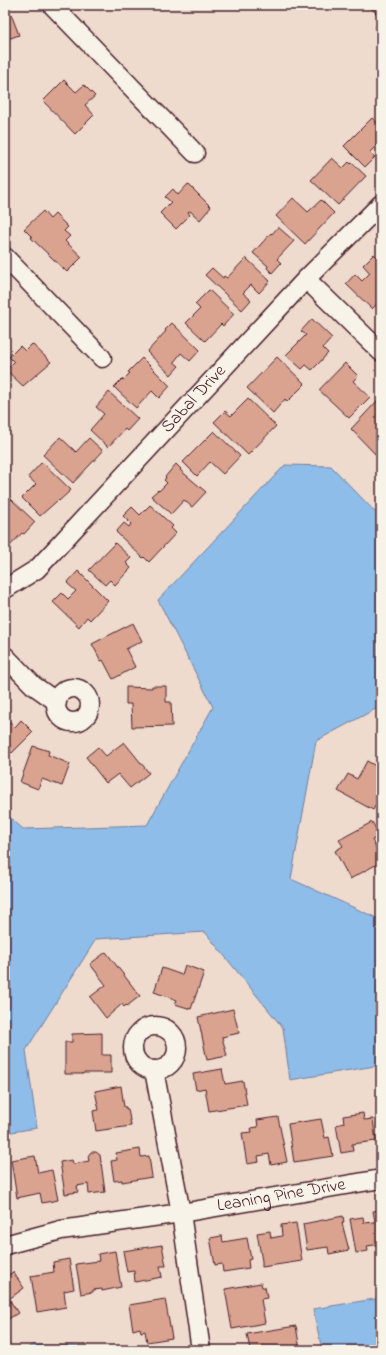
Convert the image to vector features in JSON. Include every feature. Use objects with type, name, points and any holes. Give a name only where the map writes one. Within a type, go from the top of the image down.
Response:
[{"type":"street","points":[[52,5],[195,153]]},
{"type":"street","name":"Sabal Drive","points":[[5,589],[37,569],[306,279],[381,204]]},
{"type":"street","points":[[5,257],[102,358]]},
{"type":"street","points":[[306,279],[381,352]]},
{"type":"street","points":[[5,656],[33,685],[57,702]]},
{"type":"street","points":[[154,1070],[182,1213],[201,1350]]},
{"type":"street","name":"Leaning Pine Drive","points":[[5,1245],[61,1230],[182,1213],[381,1179]]},
{"type":"water","points":[[285,465],[331,466],[379,516],[381,706],[316,741],[291,879],[381,920],[381,1065],[290,1080],[283,1028],[205,932],[96,939],[26,1050],[37,1128],[5,1133],[5,813],[23,829],[147,825],[213,707],[158,600]]},
{"type":"water","points":[[381,1298],[381,1350],[322,1350],[313,1309]]},
{"type":"water","points":[[31,1345],[77,1346],[78,1350],[26,1350]]},
{"type":"building","points":[[381,5],[381,18],[369,6]]},
{"type":"building","points":[[11,14],[19,35],[5,40],[5,16]]},
{"type":"building","points":[[381,21],[381,33],[375,27]]},
{"type":"building","points":[[64,80],[76,92],[84,85],[95,96],[85,105],[94,115],[75,134],[43,101]]},
{"type":"building","points":[[372,118],[381,126],[381,147],[378,144],[370,152],[375,157],[365,167],[344,146]]},
{"type":"building","points":[[332,158],[343,168],[349,162],[351,164],[352,163],[366,176],[338,205],[311,180]]},
{"type":"building","points":[[188,184],[211,207],[200,220],[190,211],[188,212],[190,215],[176,229],[160,213],[171,202],[165,197],[173,189],[178,195]]},
{"type":"building","points":[[293,198],[308,212],[321,200],[334,213],[305,244],[276,216]]},
{"type":"building","points":[[43,211],[50,219],[55,214],[68,227],[64,231],[70,236],[65,241],[82,257],[67,272],[31,238],[32,237],[24,229]]},
{"type":"building","points":[[278,227],[294,241],[277,259],[281,263],[272,273],[267,268],[268,266],[253,253]]},
{"type":"building","points":[[374,254],[381,261],[381,294],[379,297],[381,300],[372,309],[346,284],[355,274],[362,281],[370,273],[363,265]]},
{"type":"building","points":[[246,258],[270,281],[259,293],[251,285],[243,293],[251,300],[242,310],[205,275],[212,268],[223,278],[224,276],[227,278]]},
{"type":"building","points":[[209,290],[234,314],[223,326],[221,324],[205,341],[186,323],[200,309],[195,304]]},
{"type":"building","points":[[312,319],[332,338],[323,348],[328,353],[312,370],[306,365],[302,369],[286,355],[306,335],[301,331]]},
{"type":"building","points":[[172,323],[200,350],[190,361],[181,353],[174,362],[179,366],[171,375],[147,352]]},
{"type":"building","points":[[32,344],[51,362],[23,386],[6,370],[14,362],[9,357],[20,346],[25,351]]},
{"type":"building","points":[[277,357],[305,384],[287,402],[285,399],[273,413],[247,388]]},
{"type":"building","points":[[142,358],[170,386],[159,398],[152,391],[136,408],[114,387],[130,373],[128,372]]},
{"type":"building","points":[[345,363],[358,376],[353,381],[370,397],[349,418],[319,390]]},
{"type":"building","points":[[109,392],[138,419],[127,431],[125,429],[108,447],[90,430],[104,414],[96,407]]},
{"type":"building","points":[[248,399],[276,426],[248,455],[214,422],[225,411],[231,416]]},
{"type":"building","points":[[378,400],[381,403],[381,456],[379,458],[351,429]]},
{"type":"building","points":[[214,431],[240,456],[223,474],[210,462],[197,476],[183,462]]},
{"type":"building","points":[[60,437],[76,452],[89,438],[103,451],[73,483],[43,455]]},
{"type":"building","points":[[42,462],[71,490],[40,516],[22,498],[36,484],[28,477]]},
{"type":"building","points":[[176,464],[181,469],[180,470],[206,492],[192,507],[184,500],[171,514],[151,496],[167,483],[164,480],[166,478],[165,477]]},
{"type":"building","points":[[10,498],[35,522],[7,549],[5,547],[5,504]]},
{"type":"building","points":[[150,505],[173,526],[171,528],[176,533],[149,562],[116,532],[124,523],[129,527],[131,524],[123,516],[132,507],[140,515]]},
{"type":"building","points":[[115,543],[131,558],[126,563],[131,568],[115,585],[110,580],[105,585],[89,570]]},
{"type":"building","points":[[78,571],[108,601],[90,620],[87,617],[79,627],[53,602],[62,593],[68,599],[76,591],[67,583]]},
{"type":"building","points":[[133,623],[142,641],[126,649],[135,667],[113,679],[103,660],[101,661],[92,644]]},
{"type":"building","points":[[152,686],[166,686],[166,702],[171,702],[172,726],[132,727],[131,704],[126,704],[126,687],[152,688]]},
{"type":"building","points":[[5,717],[15,727],[21,720],[33,732],[12,753],[5,746]]},
{"type":"building","points":[[124,742],[149,773],[130,788],[118,774],[106,783],[86,757],[98,747],[106,756]]},
{"type":"building","points":[[33,746],[49,751],[48,755],[70,764],[62,786],[42,779],[38,789],[20,782]]},
{"type":"building","points":[[367,761],[381,769],[381,785],[378,791],[381,792],[381,796],[373,810],[338,791],[348,774],[357,779]]},
{"type":"building","points":[[372,822],[380,836],[372,840],[381,857],[381,862],[350,879],[335,851],[343,846],[339,840]]},
{"type":"building","points":[[106,952],[140,996],[127,1006],[126,1005],[124,1007],[122,1004],[106,1018],[90,997],[106,985],[90,964]]},
{"type":"building","points":[[185,965],[204,972],[191,1009],[175,1004],[177,1000],[154,992],[162,968],[182,975]]},
{"type":"building","points":[[233,1009],[239,1033],[222,1037],[227,1056],[207,1060],[198,1017]]},
{"type":"building","points":[[102,1033],[102,1055],[111,1055],[111,1073],[65,1074],[65,1042],[72,1042],[72,1034]]},
{"type":"building","points":[[222,1069],[225,1084],[243,1081],[247,1105],[209,1111],[205,1088],[196,1090],[193,1074]]},
{"type":"building","points":[[121,1086],[124,1107],[128,1109],[131,1126],[96,1131],[93,1111],[99,1110],[95,1091]]},
{"type":"building","points":[[363,1113],[364,1120],[373,1119],[376,1141],[352,1144],[353,1151],[341,1153],[336,1125],[344,1123],[343,1116]]},
{"type":"building","points":[[278,1117],[287,1162],[271,1165],[269,1154],[258,1156],[259,1162],[247,1164],[242,1133],[252,1132],[251,1128],[258,1127],[257,1120]]},
{"type":"building","points":[[321,1119],[325,1138],[329,1137],[333,1156],[294,1162],[288,1124]]},
{"type":"building","points":[[140,1149],[141,1157],[149,1156],[152,1177],[122,1182],[122,1180],[114,1181],[111,1161],[117,1160],[116,1153]]},
{"type":"building","points":[[91,1152],[96,1152],[100,1155],[105,1192],[89,1194],[88,1184],[77,1186],[78,1192],[65,1194],[60,1162],[72,1160],[73,1164],[89,1161],[88,1156]]},
{"type":"building","points":[[35,1156],[38,1173],[52,1170],[58,1200],[42,1203],[40,1193],[17,1198],[11,1160]]},
{"type":"building","points":[[381,1210],[381,1244],[367,1246],[368,1251],[356,1253],[350,1219],[363,1217],[364,1223],[375,1222],[373,1211]]},
{"type":"building","points":[[343,1216],[344,1223],[342,1223],[349,1250],[329,1254],[328,1247],[307,1250],[303,1224]]},
{"type":"building","points":[[296,1223],[302,1261],[262,1267],[257,1233],[270,1231],[271,1238],[282,1236],[281,1225]]},
{"type":"building","points":[[222,1236],[223,1242],[247,1238],[251,1259],[248,1260],[249,1268],[223,1272],[222,1264],[215,1265],[210,1238]]},
{"type":"building","points":[[162,1245],[166,1266],[160,1266],[162,1277],[135,1282],[134,1271],[127,1272],[123,1251]]},
{"type":"building","points":[[115,1251],[121,1287],[102,1291],[102,1289],[93,1290],[93,1292],[81,1294],[76,1264],[99,1261],[98,1254]]},
{"type":"building","points":[[69,1259],[74,1289],[64,1291],[66,1307],[37,1312],[31,1276],[54,1272],[53,1262]]},
{"type":"building","points":[[13,1272],[24,1288],[9,1299],[18,1313],[5,1321],[5,1277]]},
{"type":"building","points":[[261,1283],[262,1287],[265,1287],[267,1298],[261,1299],[265,1323],[232,1329],[225,1289]]},
{"type":"building","points":[[165,1299],[172,1338],[147,1342],[145,1331],[141,1332],[140,1328],[133,1330],[129,1305]]},
{"type":"building","points":[[296,1326],[300,1350],[250,1350],[247,1334]]},
{"type":"building","points":[[161,1347],[162,1350],[141,1350]]}]
